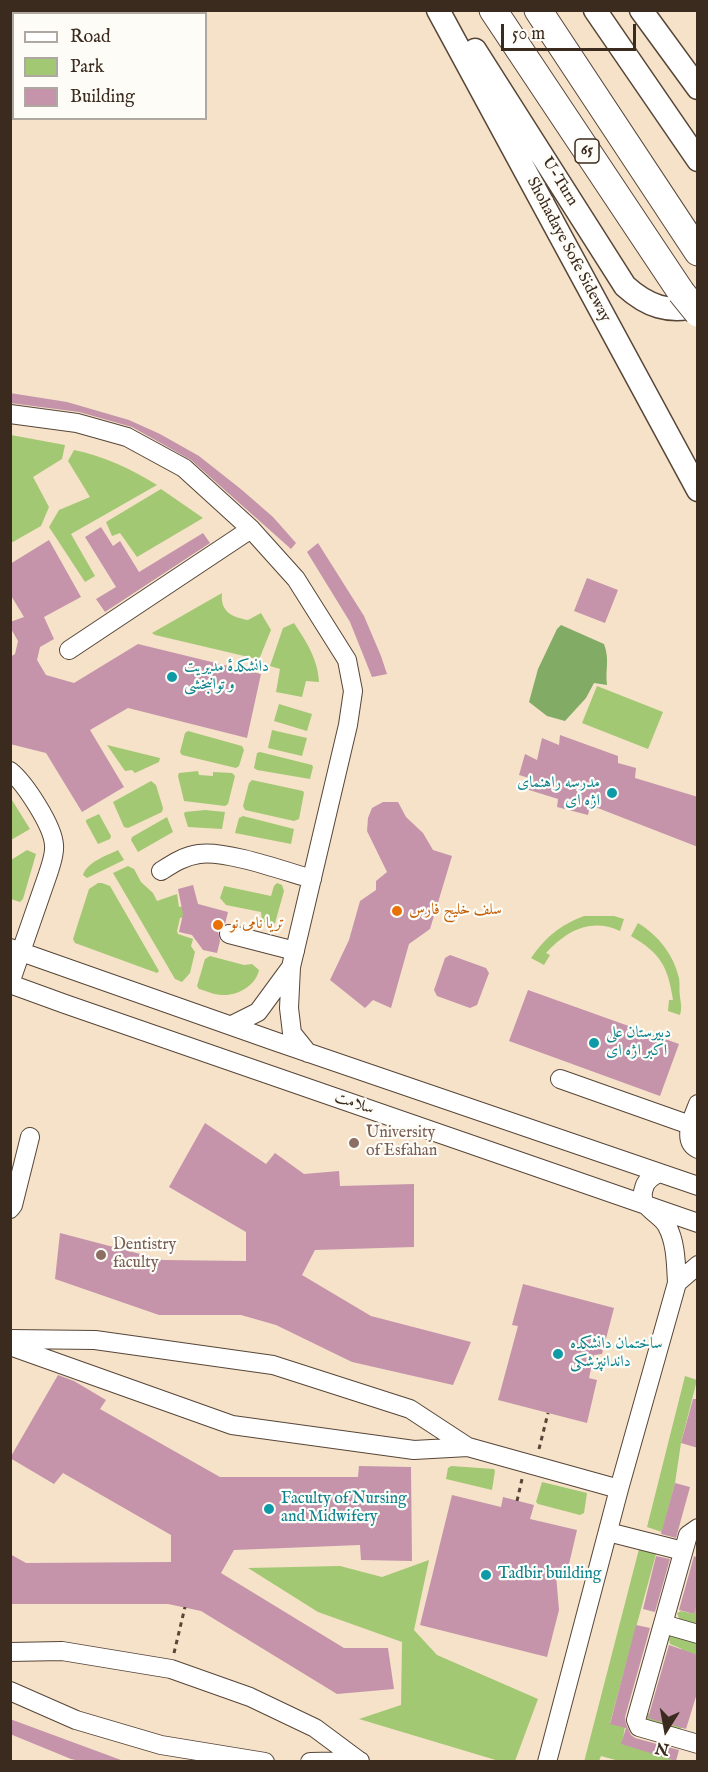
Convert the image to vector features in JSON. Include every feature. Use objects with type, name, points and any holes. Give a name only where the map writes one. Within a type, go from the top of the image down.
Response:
[{"type":"highway","name":"65","points":[[493,10],[692,304]]},
{"type":"highway","name":"65","points":[[538,10],[698,252]]},
{"type":"main road","name":"Shohadaye Sofe Sideway","points":[[438,10],[698,490]]},
{"type":"main road","name":"U-Turn","points":[[450,10],[626,286],[637,297],[651,305],[684,310],[692,304]]},
{"type":"main road","points":[[595,10],[698,160]]},
{"type":"main road","points":[[642,10],[698,68]]},
{"type":"main road","points":[[642,10],[698,88]]},
{"type":"lane","points":[[10,414],[77,423],[127,437],[184,468],[251,528],[296,579],[346,660],[353,691],[348,725],[293,959],[289,1008],[292,1033],[308,1053]]},
{"type":"lane","points":[[69,650],[251,528]]},
{"type":"lane","points":[[10,771],[27,787],[52,835],[54,845],[48,874],[16,950],[10,983]]},
{"type":"lane","points":[[161,871],[179,860],[199,854],[221,855],[312,879]]},
{"type":"lane","points":[[230,934],[293,959]]},
{"type":"lane","name":"سلامت","points":[[16,950],[308,1053],[698,1186]]},
{"type":"lane","points":[[232,1026],[258,1012],[293,959]]},
{"type":"lane","name":"سلامت","points":[[10,983],[87,1012],[698,1223]]},
{"type":"lane","points":[[560,1079],[690,1125]]},
{"type":"lane","points":[[698,1104],[690,1125],[689,1141],[698,1149]]},
{"type":"lane","points":[[10,1209],[14,1205],[30,1137]]},
{"type":"lane","points":[[547,1761],[619,1489],[677,1283],[674,1248],[667,1225],[644,1204],[642,1193],[644,1186],[654,1175],[660,1173]]},
{"type":"lane","points":[[677,1283],[698,1265]]},
{"type":"lane","points":[[10,1339],[95,1340],[273,1365],[410,1409],[468,1447],[619,1489]]},
{"type":"lane","points":[[10,1346],[232,1425],[414,1450],[468,1447]]},
{"type":"lane","points":[[696,1740],[639,1727],[636,1720],[688,1535],[698,1528]]},
{"type":"lane","points":[[608,1532],[683,1551]]},
{"type":"lane","points":[[663,1624],[698,1634]]},
{"type":"lane","points":[[10,1652],[63,1651],[171,1669],[250,1697],[315,1728],[360,1761]]},
{"type":"lane","points":[[10,1691],[76,1720],[161,1745],[265,1761]]},
{"type":"lane","points":[[309,1761],[360,1761]]},
{"type":"path","points":[[535,1466],[548,1413]]},
{"type":"path","points":[[171,1669],[185,1607]]},
{"type":"green space","points":[[11,435],[65,445],[62,459],[33,477],[49,507],[41,526],[11,543]]},
{"type":"green space","points":[[74,450],[117,464],[157,485],[71,534],[95,576],[85,582],[49,527],[59,510],[90,497],[68,461]]},
{"type":"green space","points":[[161,489],[203,518],[137,557],[120,533],[112,536],[106,522]]},
{"type":"green space","points":[[222,593],[223,605],[228,612],[248,620],[261,613],[271,630],[260,657],[257,659],[152,633]]},
{"type":"green space","points":[[294,623],[311,651],[319,682],[306,681],[302,697],[276,692],[280,669],[270,666],[283,628]]},
{"type":"green space","points":[[561,625],[604,644],[607,660],[607,685],[594,683],[586,698],[565,721],[547,716],[529,702],[538,669]]},
{"type":"green space","points":[[597,686],[663,712],[648,749],[582,723]]},
{"type":"green space","points":[[279,704],[312,714],[307,731],[274,721]]},
{"type":"green space","points":[[272,730],[307,738],[302,756],[268,748]]},
{"type":"green space","points":[[188,731],[242,746],[244,750],[239,766],[236,768],[182,755],[180,752],[185,733]]},
{"type":"green space","points":[[107,745],[160,758],[159,762],[135,773],[132,770],[125,771]]},
{"type":"green space","points":[[257,753],[312,765],[310,779],[257,770],[254,768]]},
{"type":"green space","points":[[198,771],[199,775],[213,776],[213,772],[232,773],[235,776],[228,804],[225,806],[184,801],[179,773]]},
{"type":"green space","points":[[252,780],[303,791],[299,819],[294,821],[245,810],[243,806],[249,783]]},
{"type":"green space","points":[[151,781],[156,785],[163,808],[162,812],[128,828],[124,827],[113,802]]},
{"type":"green space","points":[[12,800],[30,829],[11,840],[10,801]]},
{"type":"green space","points":[[205,810],[225,812],[222,829],[188,827],[185,812]]},
{"type":"green space","points":[[99,814],[111,836],[110,839],[98,844],[86,820]]},
{"type":"green space","points":[[243,816],[294,829],[291,844],[235,833],[239,818]]},
{"type":"green space","points":[[167,817],[173,832],[138,852],[131,840],[132,837]]},
{"type":"green space","points":[[27,850],[36,854],[23,899],[20,902],[11,899],[11,860]]},
{"type":"green space","points":[[118,850],[124,860],[87,878],[83,875],[88,866]]},
{"type":"green space","points":[[128,866],[134,869],[141,882],[153,893],[157,901],[177,894],[179,907],[197,903],[187,917],[180,918],[177,931],[178,934],[193,939],[191,946],[195,952],[190,973],[182,982],[175,979],[113,873]]},
{"type":"green space","points":[[98,883],[110,886],[159,971],[157,973],[75,943],[73,939],[89,889]]},
{"type":"green space","points":[[277,883],[282,885],[284,891],[275,923],[271,925],[262,921],[261,912],[226,905],[220,898],[224,886],[271,896]]},
{"type":"green space","points":[[584,916],[614,916],[624,919],[620,931],[599,925],[589,926],[580,928],[562,938],[546,953],[550,955],[544,965],[531,958],[554,932]]},
{"type":"green space","points":[[638,923],[659,940],[673,961],[679,978],[680,1015],[668,1011],[669,1000],[673,1000],[668,978],[661,962],[649,948],[631,936]]},
{"type":"green space","points":[[210,956],[244,965],[252,964],[259,970],[250,985],[240,991],[228,995],[213,994],[197,986],[205,959]]},
{"type":"green space","points":[[685,1376],[697,1380],[662,1532],[647,1527]]},
{"type":"green space","points":[[451,1466],[494,1469],[492,1490],[446,1479],[448,1468]]},
{"type":"green space","points":[[542,1482],[587,1493],[584,1513],[580,1515],[538,1504],[536,1502]]},
{"type":"green space","points":[[639,1549],[656,1554],[610,1723],[625,1727],[622,1744],[679,1761],[619,1761],[601,1756],[599,1761],[584,1762]]},
{"type":"green space","points":[[429,1560],[414,1630],[437,1655],[538,1699],[515,1761],[499,1761],[359,1719],[401,1705],[402,1642],[318,1612],[248,1568],[340,1566],[382,1577]]},
{"type":"green space","points":[[697,1601],[697,1626],[680,1621],[677,1613],[681,1611],[694,1614]]},
{"type":"green space","points":[[671,1634],[697,1642],[686,1725],[679,1730],[643,1720],[645,1713],[661,1716],[682,1649],[670,1644]]},
{"type":"building","points":[[10,393],[67,402],[129,420],[160,434],[199,456],[242,490],[273,517],[296,543],[291,549],[191,460],[132,427],[79,412],[10,403]]},
{"type":"building","points":[[101,527],[113,546],[120,541],[139,572],[203,533],[210,543],[105,612],[96,599],[116,587],[85,537]]},
{"type":"building","name":"دانشکدهٔ مدیریت و توانبخشی","points":[[49,540],[81,597],[44,617],[54,639],[40,647],[37,660],[46,675],[74,683],[138,644],[261,674],[247,738],[128,708],[90,730],[124,787],[82,812],[46,753],[10,744],[10,657],[15,654],[18,641],[10,627],[10,622],[24,617],[10,594],[10,564]]},
{"type":"building","points":[[318,543],[364,616],[387,674],[372,677],[350,622],[307,552]]},
{"type":"building","points":[[587,578],[618,590],[605,623],[574,611]]},
{"type":"building","name":"مدرسه راهنمای اژه ای","points":[[560,735],[618,756],[618,763],[636,768],[635,778],[698,797],[698,847],[590,805],[588,815],[557,807],[558,799],[526,789],[529,778],[519,775],[525,754],[537,760],[542,738],[559,745]]},
{"type":"building","name":"سلف خلیج فارس","points":[[383,802],[398,802],[406,817],[423,833],[433,850],[452,856],[430,929],[409,944],[391,1008],[373,1000],[365,1008],[330,980],[349,940],[360,901],[376,890],[376,881],[387,872],[367,831],[372,808]]},
{"type":"building","points":[[193,885],[198,904],[228,912],[225,924],[218,931],[220,941],[217,953],[203,950],[192,935],[179,932],[183,914],[178,889]]},
{"type":"building","points":[[450,955],[486,968],[489,973],[477,1005],[470,1008],[437,996],[434,990],[445,958]]},
{"type":"building","name":"دبیرستان علی اکبر اژه ای","points":[[528,990],[679,1044],[660,1096],[509,1041]]},
{"type":"building","name":"Dentistry faculty","points":[[205,1123],[266,1164],[275,1153],[304,1174],[339,1171],[340,1186],[414,1184],[414,1247],[315,1250],[302,1275],[371,1316],[471,1342],[453,1385],[352,1362],[276,1325],[241,1315],[159,1315],[55,1279],[60,1233],[163,1260],[246,1261],[246,1232],[169,1187]]},
{"type":"building","name":"ساختمان دانشکده داندانپزشکی","points":[[523,1284],[614,1308],[602,1354],[594,1355],[589,1378],[597,1380],[587,1423],[498,1400],[518,1326],[512,1325]]},
{"type":"building","name":"Faculty of Nursing and Midwifery","points":[[58,1375],[74,1381],[106,1400],[100,1409],[220,1477],[358,1477],[359,1466],[411,1467],[412,1561],[361,1560],[360,1545],[234,1550],[221,1573],[344,1648],[388,1648],[394,1689],[337,1694],[201,1611],[168,1604],[10,1604],[10,1554],[26,1563],[171,1562],[171,1535],[63,1473],[54,1484],[10,1458]]},
{"type":"building","points":[[693,1399],[698,1399],[698,1448],[681,1443]]},
{"type":"building","points":[[675,1483],[690,1487],[676,1538],[661,1534]]},
{"type":"building","name":"Tadbir building","points":[[452,1495],[501,1507],[503,1497],[534,1505],[530,1519],[577,1530],[566,1577],[556,1575],[559,1610],[547,1657],[420,1625]]},
{"type":"building","points":[[656,1556],[670,1559],[655,1612],[643,1609]]},
{"type":"building","points":[[694,1556],[698,1558],[698,1601],[694,1614],[679,1610]]},
{"type":"building","points":[[636,1625],[650,1628],[625,1717],[626,1724],[635,1738],[679,1750],[676,1761],[621,1744],[626,1728],[610,1724]]},
{"type":"building","points":[[669,1645],[698,1655],[698,1690],[686,1729],[648,1718]]},
{"type":"building","points":[[10,1719],[121,1760],[80,1761],[71,1759],[10,1734]]},
{"type":"place","name":"دانشکدهٔ مدیریت و توانبخشی","points":[[172,677]]},
{"type":"place","name":"مدرسه راهنمای اژه ای","points":[[612,793]]},
{"type":"place","name":"سلف خلیج فارس","points":[[397,911]]},
{"type":"place","name":"تریا نامی نو","points":[[218,925]]},
{"type":"place","name":"دبیرستان علی اکبر اژه ای","points":[[594,1043]]},
{"type":"place","name":"University of Esfahan","points":[[354,1143]]},
{"type":"place","name":"Dentistry faculty","points":[[101,1255]]},
{"type":"place","name":"ساختمان دانشکده داندانپزشکی","points":[[558,1354]]},
{"type":"place","name":"Faculty of Nursing and Midwifery","points":[[269,1509]]},
{"type":"place","name":"Tadbir building","points":[[486,1575]]}]
